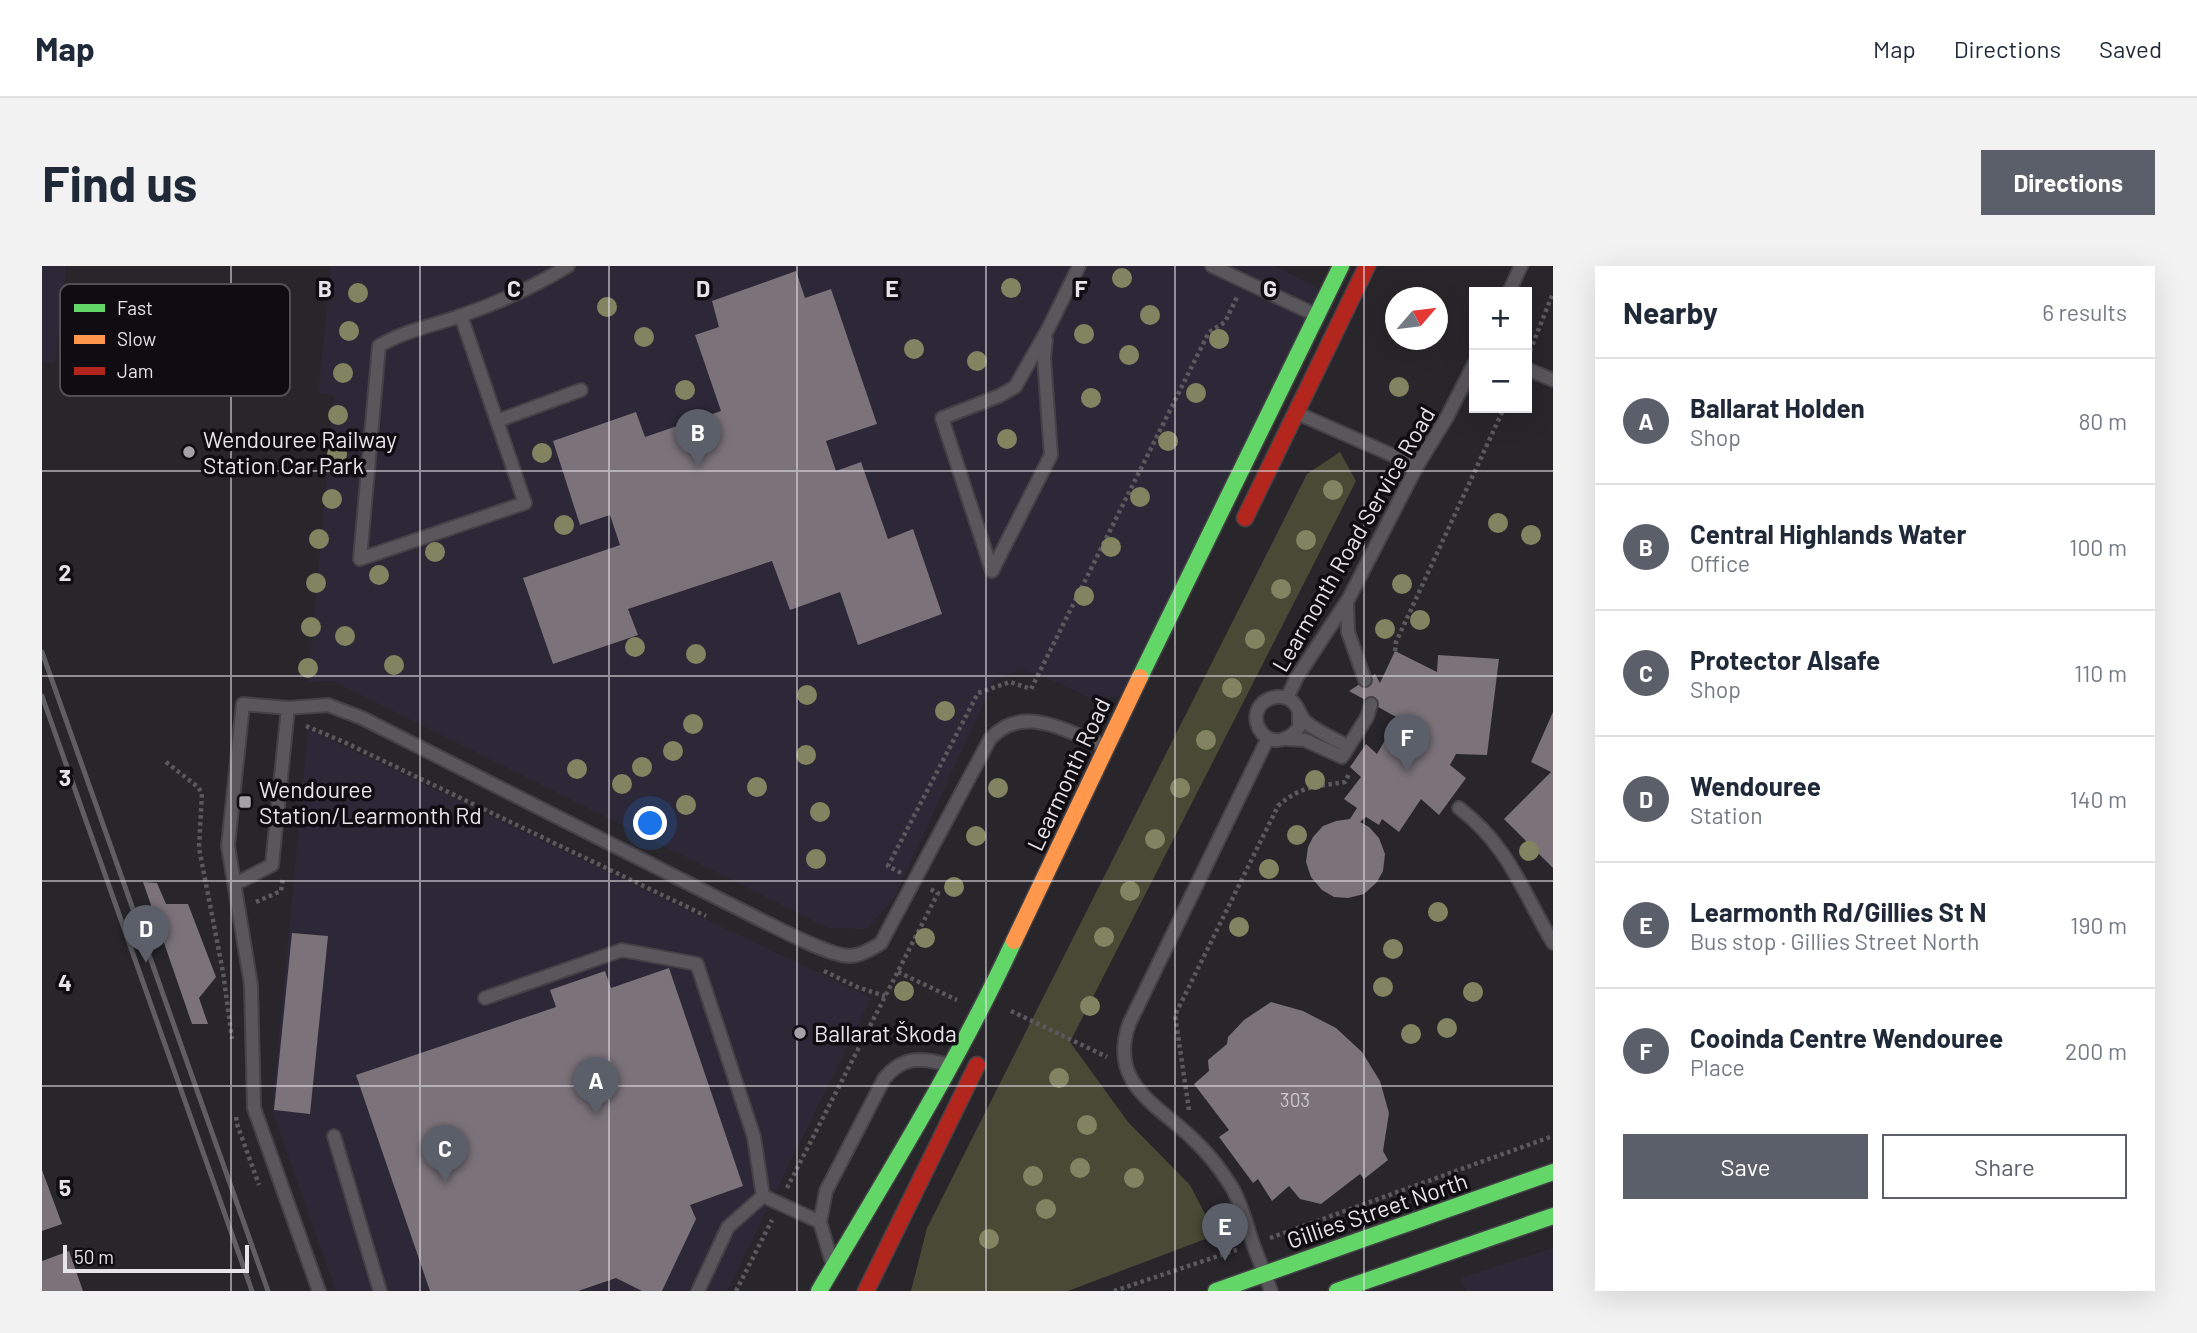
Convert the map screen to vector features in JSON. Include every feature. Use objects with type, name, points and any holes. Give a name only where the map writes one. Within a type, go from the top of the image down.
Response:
[{"type":"main road","name":"Learmonth Road","points":[[819,1291],[952,1066],[983,1008],[1111,749],[1341,266]]},
{"type":"main road","points":[[1236,536],[1367,266]]},
{"type":"main road","points":[[1316,315],[1337,326]]},
{"type":"main road","points":[[1274,403],[1296,413]]},
{"type":"main road","points":[[869,1288],[982,1055]]},
{"type":"main road","name":"Gillies Street North","points":[[1216,1291],[1553,1172]]},
{"type":"main road","points":[[1337,1291],[1553,1216]]},
{"type":"lane","points":[[461,316],[525,503],[360,559],[379,346],[394,336],[461,316],[538,285],[568,266]]},
{"type":"lane","points":[[1048,329],[1044,358],[1051,455],[992,571],[942,418],[1012,390],[1048,329],[1079,266]]},
{"type":"lane","points":[[1212,266],[1316,315]]},
{"type":"lane","points":[[1510,287],[1521,266]]},
{"type":"lane","points":[[1532,371],[1553,380]]},
{"type":"lane","name":"Learmonth Road Service Road","points":[[1287,698],[1302,669],[1346,601],[1469,374]]},
{"type":"lane","points":[[497,421],[581,390]]},
{"type":"lane","name":"Learmonth Road Service Road","points":[[1296,413],[1417,466]]},
{"type":"lane","points":[[1346,601],[1348,632],[1365,680]]},
{"type":"lane","points":[[1348,746],[1306,721],[1287,698],[1275,697],[1260,707],[1257,713],[1257,725],[1268,738],[1278,741],[1288,738],[1305,740],[1342,757],[1367,717],[1371,704]]},
{"type":"lane","points":[[319,1291],[254,1108],[251,985],[228,846],[243,704],[288,708],[328,705],[362,718],[761,920],[814,945],[849,956],[866,952],[881,943],[990,740],[1000,728],[1017,721],[1035,720],[1111,749]]},
{"type":"lane","points":[[234,884],[272,865],[288,708]]},
{"type":"lane","points":[[1288,738],[1299,727],[1299,712]]},
{"type":"lane","points":[[1268,738],[1129,1024],[1125,1047],[1126,1068],[1133,1084],[1204,1149],[1230,1186],[1271,1291]]},
{"type":"lane","points":[[1459,808],[1485,829],[1501,849],[1553,943]]},
{"type":"lane","points":[[485,998],[622,950],[697,964],[754,1137],[763,1196]]},
{"type":"lane","points":[[833,1265],[820,1222],[826,1191],[889,1072],[902,1062],[920,1058],[952,1066]]},
{"type":"lane","points":[[334,1136],[380,1291]]},
{"type":"lane","points":[[763,1196],[820,1222]]},
{"type":"lane","points":[[698,1291],[728,1227],[763,1196]]},
{"type":"path","points":[[1530,350],[1553,293]]},
{"type":"path","points":[[899,872],[888,866],[978,693],[1010,682],[1031,689],[1209,332],[1225,322],[1235,301]]},
{"type":"path","points":[[1395,651],[1395,642],[1502,413]]},
{"type":"path","points":[[301,727],[305,726],[344,742],[714,919]]},
{"type":"path","points":[[1194,1118],[1187,1112],[1190,1109],[1175,1015],[1278,806],[1302,790],[1327,783],[1345,782],[1351,770]]},
{"type":"path","points":[[217,941],[248,932],[247,906],[281,891],[286,866]]},
{"type":"path","points":[[785,1192],[938,893],[933,891]]},
{"type":"path","points":[[822,970],[857,987],[885,996]]},
{"type":"path","points":[[1114,1291],[1553,1136]]},
{"type":"path","points":[[736,1291],[772,1220]]},
{"type":"shaded area","points":[[42,266],[66,266],[64,284],[60,284],[60,319],[55,363],[42,362]]},
{"type":"shaded area","points":[[331,266],[1275,266],[1327,293],[1130,695],[1091,699],[1064,685],[1020,669],[994,681],[894,898],[867,929],[828,928],[333,681],[308,682],[334,396],[318,393]]},
{"type":"shaded area","points":[[308,729],[871,998],[727,1291],[336,1291],[272,1111]]},
{"type":"shaded area","points":[[1553,1248],[1553,1291],[1466,1291],[1461,1278]]},
{"type":"green space","points":[[1340,452],[1356,481],[1070,1042],[1128,1122],[1190,1185],[1216,1235],[1068,1291],[911,1291],[927,1228],[1307,474]]},
{"type":"building","points":[[796,271],[805,298],[831,289],[877,424],[826,441],[836,471],[861,462],[888,539],[913,529],[942,614],[858,645],[840,592],[790,610],[772,561],[628,609],[638,635],[553,664],[523,578],[620,545],[610,515],[580,525],[553,441],[636,412],[645,437],[721,411],[695,335],[719,327],[712,301]]},
{"type":"building","points":[[1395,651],[1437,672],[1438,655],[1499,659],[1487,755],[1456,754],[1450,765],[1466,778],[1439,815],[1421,799],[1399,832],[1382,819],[1379,825],[1366,817],[1360,822],[1379,838],[1385,854],[1383,871],[1377,882],[1364,894],[1348,898],[1334,897],[1322,890],[1311,877],[1306,862],[1308,847],[1323,826],[1350,819],[1357,808],[1344,799],[1361,777],[1350,767],[1366,744],[1377,754],[1398,718],[1349,691],[1375,674],[1380,683]]},
{"type":"building","points":[[1553,712],[1553,868],[1504,819],[1551,772],[1531,762]]},
{"type":"building","points":[[143,882],[157,883],[166,904],[188,904],[216,977],[199,998],[208,1024],[192,1024]]},
{"type":"building","points":[[292,933],[328,936],[310,1114],[274,1110]]},
{"type":"building","points":[[669,968],[743,1186],[690,1205],[696,1219],[662,1291],[642,1291],[616,1278],[578,1291],[430,1291],[356,1075],[556,1007],[550,990],[605,971],[611,988]]},
{"type":"building","points":[[1271,1002],[1303,1011],[1336,1028],[1362,1052],[1380,1081],[1389,1113],[1383,1151],[1388,1160],[1364,1179],[1360,1174],[1321,1204],[1300,1199],[1289,1186],[1272,1201],[1258,1179],[1253,1183],[1219,1137],[1229,1130],[1194,1084],[1209,1071],[1208,1060],[1227,1044],[1228,1037],[1244,1020]]},
{"type":"building","points":[[42,1170],[62,1224],[42,1231]]},
{"type":"building","points":[[69,1251],[83,1291],[42,1291],[42,1261]]},
{"type":"railway","points":[[42,652],[268,1291]]},
{"type":"railway","points":[[42,696],[252,1291]]},
{"type":"traffic: fast","points":[[1140,677],[1341,266]]},
{"type":"traffic: fast","points":[[819,1291],[946,1075],[1014,941]]},
{"type":"traffic: fast","points":[[1216,1291],[1553,1172]]},
{"type":"traffic: fast","points":[[1337,1291],[1553,1216]]},
{"type":"traffic: slow","points":[[1014,941],[1140,677]]},
{"type":"traffic: jam","points":[[1245,518],[1367,266]]},
{"type":"traffic: jam","points":[[866,1291],[977,1065]]},
{"type":"place","name":"Wendouree Railway Station Car Park","points":[[189,452]]},
{"type":"place","name":"Central Highlands Water","points":[[698,467]]},
{"type":"place","name":"Cooinda Centre Wendouree","points":[[1407,772]]},
{"type":"place","name":"Wendouree Station/Learmonth Rd","points":[[245,802]]},
{"type":"place","name":"Wendouree","points":[[146,963]]},
{"type":"place","name":"Ballarat Škoda","points":[[800,1033]]},
{"type":"place","name":"Ballarat Holden","points":[[596,1115]]},
{"type":"place","name":"Protector Alsafe","points":[[445,1183]]},
{"type":"place","name":"Learmonth Rd/Gillies St N","points":[[1225,1261]]}]
